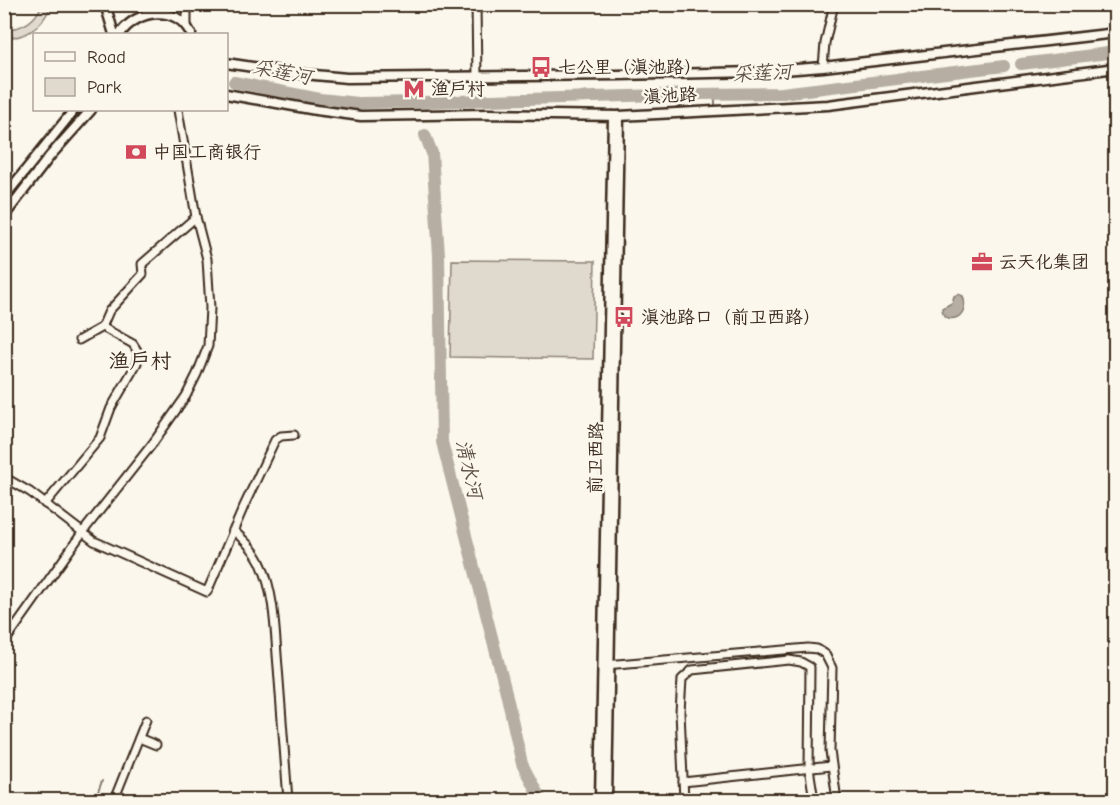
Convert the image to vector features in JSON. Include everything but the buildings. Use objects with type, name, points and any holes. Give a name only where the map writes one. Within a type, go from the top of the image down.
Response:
[{"type":"main road","points":[[105,4],[114,33]]},
{"type":"main road","points":[[137,4],[187,26],[190,33]]},
{"type":"main road","points":[[121,33],[126,26],[150,10]]},
{"type":"main road","name":"滇池路","points":[[228,63],[347,78],[641,75],[823,67],[1116,33]]},
{"type":"main road","name":"滇池路","points":[[228,94],[361,116],[489,114],[616,116],[828,105],[1116,68]]},
{"type":"main road","points":[[4,197],[73,111]]},
{"type":"main road","points":[[4,216],[50,156],[91,111]]},
{"type":"main road","name":"前卫西路","points":[[600,801],[605,665],[616,116]]},
{"type":"main road","name":"前卫西路","points":[[605,665],[606,801]]},
{"type":"street","points":[[187,4],[187,26]]},
{"type":"street","points":[[476,4],[477,77]]},
{"type":"street","points":[[823,67],[825,43],[834,4]]},
{"type":"street","points":[[4,643],[82,533],[153,443],[186,396],[208,346],[210,308],[207,259],[196,217],[178,111]]},
{"type":"street","points":[[79,340],[102,327],[109,310],[143,274],[142,264],[196,217]]},
{"type":"street","points":[[45,504],[100,438],[111,408],[137,363],[138,352],[133,344],[102,327]]},
{"type":"street","points":[[4,477],[30,492],[94,541],[207,592],[275,440],[281,436],[294,435]]},
{"type":"street","points":[[233,531],[244,540],[258,558],[266,578],[271,603],[288,801]]},
{"type":"street","points":[[605,665],[817,649],[825,654],[832,668],[831,766],[837,801]]},
{"type":"street","points":[[684,801],[680,712],[682,679],[692,670],[789,660],[801,662],[810,667],[809,768],[814,801]]},
{"type":"street","points":[[114,801],[146,720]]},
{"type":"street","points":[[139,738],[156,745]]},
{"type":"street","points":[[683,782],[831,766]]},
{"type":"green space","points":[[42,5],[58,5],[50,8],[32,31],[13,38],[5,38],[5,29],[17,28],[27,23],[36,16]]},
{"type":"green space","points":[[452,260],[595,261],[593,359],[450,357]]},
{"type":"shaded area","points":[[958,294],[963,296],[963,311],[956,318],[947,317],[942,308],[952,303],[954,296]]},
{"type":"waterway","name":"采莲河","points":[[1021,64],[1116,52]]},
{"type":"waterway","name":"采莲河","points":[[234,82],[320,99],[358,103],[422,102],[782,93],[1004,66]]},
{"type":"waterway","points":[[715,93],[715,107]]},
{"type":"waterway","name":"清水河","points":[[425,135],[432,153],[439,255],[442,442],[506,692],[522,764],[541,800]]},
{"type":"waterway","points":[[95,800],[102,781]]},
{"type":"place","name":"七公里（滇池路）","points":[[541,67]]},
{"type":"place","name":"渔户村","points":[[414,89]]},
{"type":"place","name":"中国工商银行","points":[[136,152]]},
{"type":"place","name":"云天化集团","points":[[982,262]]},
{"type":"place","name":"滇池路口（前卫西路）","points":[[624,317]]},
{"type":"district","name":"渔户村","points":[[140,361]]}]
